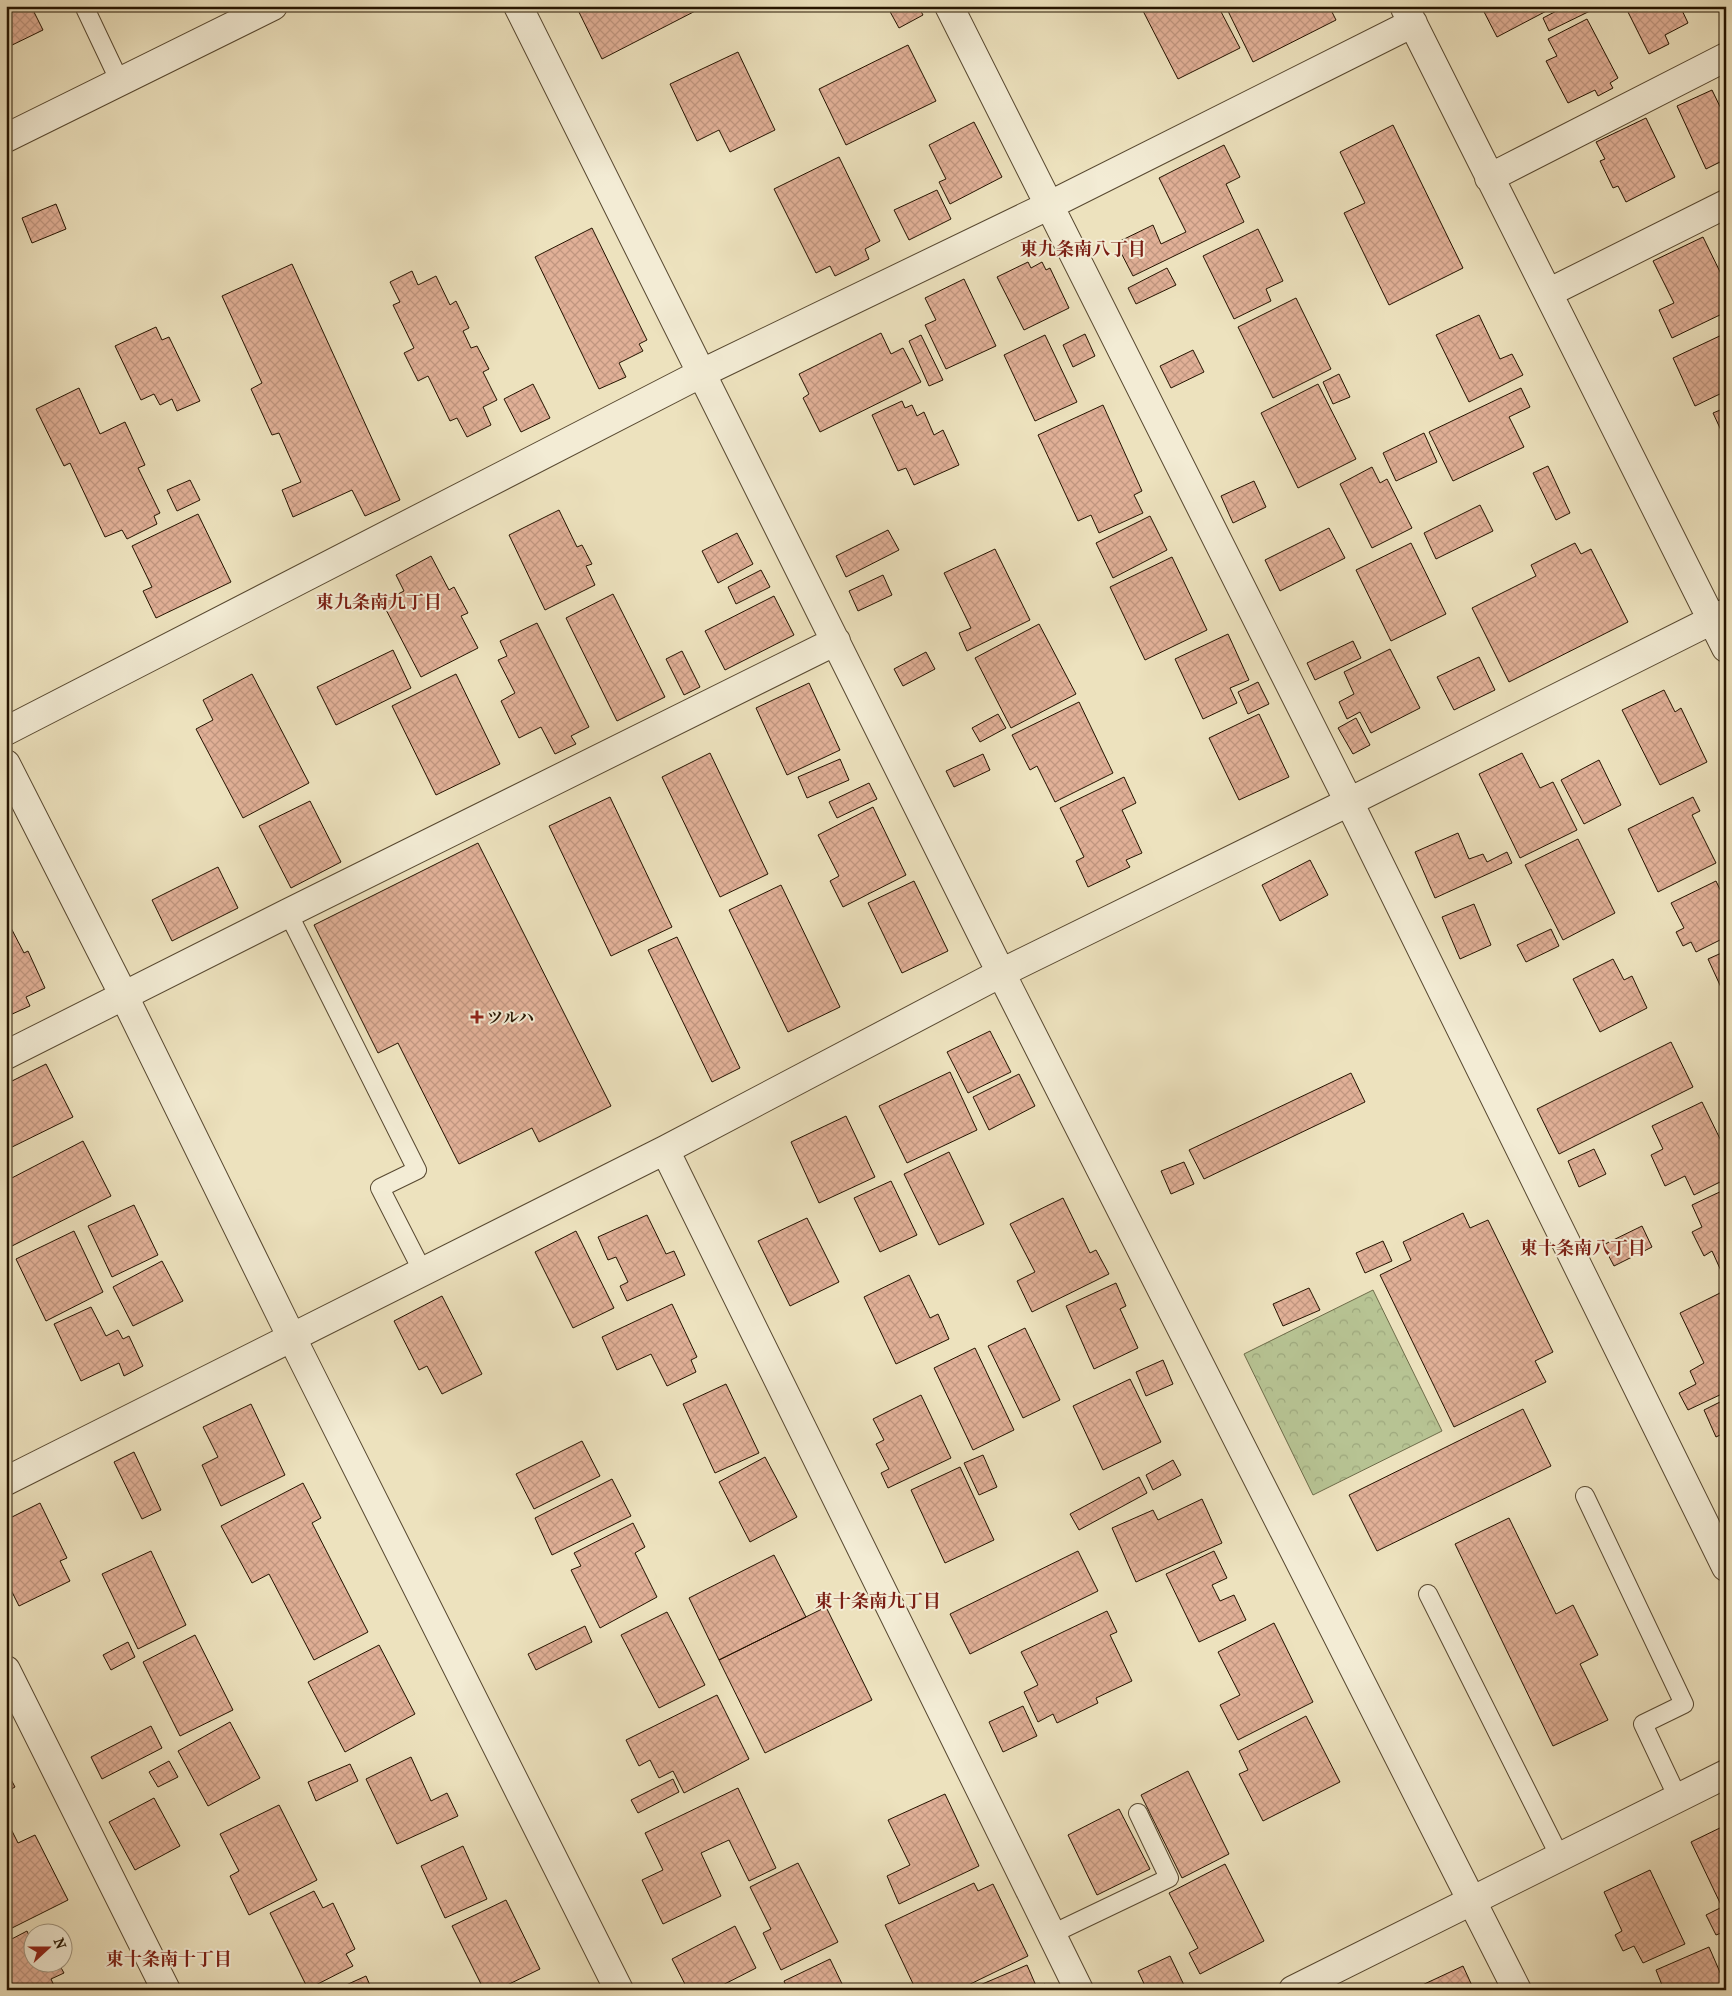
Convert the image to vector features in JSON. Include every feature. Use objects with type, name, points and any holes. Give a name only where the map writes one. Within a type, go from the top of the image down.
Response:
[{"type":"street","points":[[6,138],[273,6]]},
{"type":"street","points":[[518,6],[1001,973],[1517,1990]]},
{"type":"street","points":[[949,6],[1349,802],[1726,1567]]},
{"type":"street","points":[[6,731],[702,373],[1050,205],[1408,15],[1548,293],[1719,616],[1726,648]]},
{"type":"street","points":[[1489,178],[1726,57]]},
{"type":"street","points":[[1548,293],[1726,204]]},
{"type":"street","points":[[6,1481],[665,1150],[1001,973],[1349,802],[1719,616]]},
{"type":"street","points":[[6,1055],[836,641]]},
{"type":"street","points":[[7,766],[124,996],[292,1338],[619,1990]]},
{"type":"street","points":[[665,1150],[1079,1990]]},
{"type":"street","points":[[6,1670],[166,1990]]},
{"type":"street","points":[[1293,1990],[1726,1774]]},
{"type":"lane","points":[[84,6],[120,82]]},
{"type":"lane","points":[[288,913],[417,1170],[380,1188],[423,1272]]},
{"type":"lane","points":[[1585,1496],[1684,1704],[1643,1724],[1678,1798]]},
{"type":"lane","points":[[1428,1594],[1560,1857]]},
{"type":"lane","points":[[1052,1934],[1169,1878],[1138,1813]]},
{"type":"green space","points":[[1373,1290],[1442,1431],[1313,1495],[1244,1354]]},
{"type":"building","points":[[6,6],[31,6],[43,30],[6,48]]},
{"type":"building","points":[[576,6],[705,6],[602,59]]},
{"type":"building","points":[[892,6],[918,6],[923,15],[899,28],[888,8]]},
{"type":"building","points":[[1147,6],[1218,6],[1240,48],[1178,79],[1142,9]]},
{"type":"building","points":[[1329,6],[1336,20],[1253,62],[1226,7]]},
{"type":"building","points":[[1481,6],[1556,6],[1497,37]]},
{"type":"building","points":[[1566,6],[1588,6],[1590,11],[1549,31],[1543,18]]},
{"type":"building","points":[[1625,6],[1680,6],[1688,23],[1665,35],[1669,44],[1649,54]]},
{"type":"building","points":[[1587,19],[1618,78],[1610,83],[1613,88],[1598,96],[1595,90],[1568,103],[1546,61],[1557,56],[1548,39]]},
{"type":"building","points":[[908,45],[936,101],[846,145],[819,89]]},
{"type":"building","points":[[738,52],[775,130],[730,152],[719,130],[697,141],[670,84]]},
{"type":"building","points":[[1712,90],[1726,119],[1726,159],[1706,169],[1677,106]]},
{"type":"building","points":[[1646,118],[1675,177],[1626,202],[1618,186],[1613,188],[1600,161],[1605,159],[1596,142]]},
{"type":"building","points":[[974,122],[1002,177],[950,204],[939,182],[946,179],[929,145]]},
{"type":"building","points":[[1393,125],[1463,268],[1389,305],[1344,213],[1365,203],[1340,152]]},
{"type":"building","points":[[1224,145],[1240,177],[1226,184],[1244,222],[1133,276],[1116,243],[1153,225],[1161,244],[1186,232],[1159,178]]},
{"type":"building","points":[[839,157],[880,241],[865,249],[869,259],[835,276],[830,266],[816,273],[774,189]]},
{"type":"building","points":[[937,190],[951,219],[909,240],[894,210]]},
{"type":"building","points":[[56,204],[66,229],[32,243],[22,218]]},
{"type":"building","points":[[592,228],[647,340],[639,344],[643,351],[619,363],[626,377],[599,389],[535,257]]},
{"type":"building","points":[[1258,229],[1283,281],[1266,289],[1271,301],[1234,319],[1203,256]]},
{"type":"building","points":[[1703,237],[1726,284],[1726,312],[1672,338],[1659,310],[1674,303],[1653,261]]},
{"type":"building","points":[[1028,262],[1031,268],[1042,262],[1046,270],[1050,268],[1069,308],[1024,330],[997,277]]},
{"type":"building","points":[[292,264],[400,500],[365,516],[352,490],[293,517],[282,490],[301,482],[279,433],[272,435],[251,389],[262,383],[222,296]]},
{"type":"building","points":[[1167,268],[1176,285],[1136,304],[1128,288]]},
{"type":"building","points":[[412,271],[418,285],[436,276],[450,305],[456,301],[469,328],[463,331],[471,348],[477,346],[489,369],[483,372],[497,400],[483,407],[491,425],[467,437],[457,418],[450,421],[428,376],[418,381],[404,353],[414,348],[393,305],[400,302],[390,282]]},
{"type":"building","points":[[964,279],[996,346],[946,369],[925,325],[936,320],[925,298]]},
{"type":"building","points":[[1296,298],[1331,369],[1273,398],[1238,327]]},
{"type":"building","points":[[1479,315],[1500,359],[1512,354],[1523,375],[1469,402],[1436,335]]},
{"type":"building","points":[[156,327],[162,340],[169,337],[200,401],[177,411],[172,399],[160,405],[154,394],[141,400],[115,346]]},
{"type":"building","points":[[881,333],[891,354],[903,348],[921,382],[820,432],[803,398],[809,394],[799,374]]},
{"type":"building","points":[[1726,333],[1726,391],[1695,406],[1673,358]]},
{"type":"building","points":[[1085,334],[1095,356],[1073,367],[1063,345]]},
{"type":"building","points":[[921,335],[943,380],[929,386],[909,341]]},
{"type":"building","points":[[1045,335],[1077,402],[1035,421],[1004,355]]},
{"type":"building","points":[[1193,350],[1204,372],[1171,388],[1160,366]]},
{"type":"building","points":[[1339,374],[1350,397],[1333,404],[1323,382]]},
{"type":"building","points":[[533,384],[550,418],[521,432],[504,399]]},
{"type":"building","points":[[1318,384],[1356,459],[1298,488],[1261,413]]},
{"type":"building","points":[[79,388],[100,434],[125,422],[145,465],[138,468],[160,513],[154,516],[157,524],[127,539],[122,530],[105,537],[70,463],[64,466],[36,409]]},
{"type":"building","points":[[1521,388],[1530,407],[1509,417],[1524,447],[1453,481],[1429,432]]},
{"type":"building","points":[[1726,397],[1726,441],[1713,413],[1725,408],[1721,399]]},
{"type":"building","points":[[902,401],[905,408],[912,405],[917,416],[924,412],[934,435],[943,430],[959,465],[914,485],[906,468],[898,471],[872,415]]},
{"type":"building","points":[[1103,405],[1142,491],[1134,495],[1143,513],[1099,533],[1091,515],[1078,521],[1038,435]]},
{"type":"building","points":[[1424,433],[1437,462],[1396,481],[1383,453]]},
{"type":"building","points":[[1548,466],[1570,513],[1556,520],[1533,473]]},
{"type":"building","points":[[1372,467],[1380,483],[1387,479],[1412,528],[1372,548],[1340,484]]},
{"type":"building","points":[[190,480],[200,500],[177,511],[167,490]]},
{"type":"building","points":[[1254,481],[1266,507],[1233,523],[1221,496]]},
{"type":"building","points":[[1480,505],[1493,531],[1436,559],[1424,533]]},
{"type":"building","points":[[559,510],[577,547],[582,545],[592,564],[586,566],[595,585],[545,610],[509,535]]},
{"type":"building","points":[[198,514],[231,582],[156,618],[143,591],[152,587],[132,546]]},
{"type":"building","points":[[1150,516],[1167,550],[1113,578],[1096,543]]},
{"type":"building","points":[[1329,528],[1345,558],[1280,591],[1265,560]]},
{"type":"building","points":[[888,530],[899,550],[846,577],[836,556]]},
{"type":"building","points":[[737,533],[753,564],[718,583],[702,551]]},
{"type":"building","points":[[1411,543],[1446,614],[1391,641],[1356,570]]},
{"type":"building","points":[[1575,543],[1581,554],[1591,549],[1628,622],[1509,682],[1472,608],[1536,576],[1531,565]]},
{"type":"building","points":[[995,549],[1030,620],[967,651],[959,633],[971,628],[944,573]]},
{"type":"building","points":[[431,556],[449,590],[454,587],[468,613],[461,616],[478,648],[421,677],[382,602],[404,591],[396,575]]},
{"type":"building","points":[[1172,557],[1207,630],[1145,660],[1110,587]]},
{"type":"building","points":[[761,570],[770,587],[736,604],[728,587]]},
{"type":"building","points":[[883,575],[892,595],[858,611],[849,591]]},
{"type":"building","points":[[613,594],[665,697],[617,721],[566,618]]},
{"type":"building","points":[[774,596],[794,635],[725,670],[705,631]]},
{"type":"building","points":[[537,623],[589,727],[571,736],[576,744],[555,754],[541,727],[519,738],[501,701],[515,693],[498,660],[507,656],[500,641]]},
{"type":"building","points":[[1039,624],[1076,694],[1011,728],[975,658]]},
{"type":"building","points":[[1228,634],[1249,680],[1230,688],[1237,703],[1203,719],[1175,659]]},
{"type":"building","points":[[1353,641],[1361,658],[1315,680],[1307,663]]},
{"type":"building","points":[[1390,649],[1420,708],[1371,733],[1360,712],[1347,719],[1339,702],[1354,694],[1344,672]]},
{"type":"building","points":[[393,650],[411,688],[336,725],[317,687]]},
{"type":"building","points":[[682,651],[700,687],[684,695],[666,659]]},
{"type":"building","points":[[926,652],[935,669],[903,686],[894,669]]},
{"type":"building","points":[[1479,657],[1495,690],[1454,710],[1437,677]]},
{"type":"building","points":[[252,674],[309,783],[243,818],[196,729],[213,720],[203,700]]},
{"type":"building","points":[[456,674],[500,764],[436,795],[392,706]]},
{"type":"building","points":[[1258,682],[1269,704],[1248,714],[1238,692]]},
{"type":"building","points":[[809,683],[840,750],[787,775],[756,708]]},
{"type":"building","points":[[1664,690],[1675,712],[1681,708],[1707,762],[1660,785],[1622,710]]},
{"type":"building","points":[[1079,702],[1113,773],[1055,802],[1037,766],[1030,770],[1012,735]]},
{"type":"building","points":[[998,714],[1006,728],[980,742],[972,728]]},
{"type":"building","points":[[1259,714],[1289,777],[1239,800],[1209,738]]},
{"type":"building","points":[[1356,718],[1370,745],[1353,754],[1338,728]]},
{"type":"building","points":[[710,753],[768,874],[720,897],[662,777]]},
{"type":"building","points":[[1522,753],[1540,788],[1553,782],[1577,830],[1520,858],[1479,774]]},
{"type":"building","points":[[983,754],[990,770],[954,787],[946,771]]},
{"type":"building","points":[[840,759],[849,780],[807,798],[798,777]]},
{"type":"building","points":[[1599,760],[1621,805],[1584,824],[1561,780]]},
{"type":"building","points":[[1124,777],[1136,803],[1122,810],[1142,853],[1126,860],[1130,867],[1088,887],[1076,861],[1084,857],[1060,808]]},
{"type":"building","points":[[869,783],[877,799],[837,818],[829,802]]},
{"type":"building","points":[[610,797],[672,927],[611,956],[549,826]]},
{"type":"building","points":[[1693,797],[1700,811],[1692,815],[1716,863],[1658,892],[1628,829]]},
{"type":"building","points":[[310,801],[341,862],[291,888],[259,826]]},
{"type":"building","points":[[873,807],[906,875],[843,907],[830,881],[839,876],[818,835]]},
{"type":"building","points":[[1458,833],[1469,859],[1483,854],[1487,862],[1507,852],[1512,863],[1435,898],[1415,852]]},
{"type":"building","points":[[1578,839],[1615,913],[1563,940],[1525,865]]},
{"type":"building","points":[[478,843],[611,1106],[539,1142],[532,1128],[459,1164],[398,1043],[378,1053],[314,925]]},
{"type":"building","points":[[1310,860],[1328,895],[1280,921],[1262,885]]},
{"type":"building","points":[[218,867],[238,908],[172,941],[152,900]]},
{"type":"building","points":[[914,881],[948,951],[902,973],[868,903]]},
{"type":"building","points":[[1716,881],[1726,902],[1726,912],[1723,913],[1726,919],[1726,937],[1696,952],[1691,942],[1683,946],[1676,932],[1684,928],[1671,903]]},
{"type":"building","points":[[781,885],[840,1007],[788,1032],[729,910]]},
{"type":"building","points":[[1474,904],[1491,945],[1460,959],[1442,917]]},
{"type":"building","points":[[10,926],[24,953],[28,951],[45,988],[26,997],[30,1006],[10,1015],[6,1008],[6,928]]},
{"type":"building","points":[[1551,929],[1559,946],[1526,962],[1517,945]]},
{"type":"building","points":[[677,937],[740,1068],[712,1082],[648,950]]},
{"type":"building","points":[[1726,951],[1726,996],[1725,996],[1708,959]]},
{"type":"building","points":[[1613,959],[1624,980],[1632,976],[1647,1008],[1600,1032],[1573,979]]},
{"type":"building","points":[[990,1031],[1011,1072],[968,1093],[947,1052]]},
{"type":"building","points":[[1671,1042],[1693,1087],[1559,1154],[1537,1109]]},
{"type":"building","points":[[46,1064],[73,1117],[6,1150],[6,1084]]},
{"type":"building","points":[[950,1072],[977,1130],[907,1163],[879,1106]]},
{"type":"building","points":[[1351,1073],[1365,1102],[1204,1179],[1189,1150]]},
{"type":"building","points":[[1019,1074],[1035,1106],[989,1130],[973,1097]]},
{"type":"building","points":[[1702,1102],[1726,1151],[1726,1179],[1694,1195],[1685,1176],[1665,1186],[1651,1155],[1663,1149],[1652,1126]]},
{"type":"building","points":[[846,1116],[875,1177],[819,1203],[791,1142]]},
{"type":"building","points":[[83,1141],[111,1196],[6,1249],[6,1181]]},
{"type":"building","points":[[1594,1149],[1606,1174],[1579,1187],[1568,1161]]},
{"type":"building","points":[[949,1152],[984,1224],[939,1245],[904,1174]]},
{"type":"building","points":[[1184,1162],[1194,1184],[1171,1194],[1161,1171]]},
{"type":"building","points":[[891,1181],[917,1235],[880,1252],[854,1198]]},
{"type":"building","points":[[1726,1189],[1726,1271],[1722,1273],[1712,1251],[1704,1256],[1692,1232],[1702,1227],[1692,1205]]},
{"type":"building","points":[[1063,1198],[1090,1253],[1096,1250],[1109,1274],[1032,1312],[1017,1281],[1035,1272],[1010,1224]]},
{"type":"building","points":[[134,1205],[158,1255],[112,1277],[88,1226]]},
{"type":"building","points":[[1463,1213],[1470,1228],[1488,1220],[1553,1352],[1535,1361],[1546,1382],[1454,1427],[1380,1275],[1411,1260],[1403,1242]]},
{"type":"building","points":[[647,1215],[666,1254],[674,1251],[685,1275],[627,1301],[620,1286],[628,1282],[616,1257],[608,1260],[598,1237]]},
{"type":"building","points":[[807,1218],[839,1282],[790,1306],[758,1241]]},
{"type":"building","points":[[1642,1226],[1652,1247],[1614,1266],[1603,1245]]},
{"type":"building","points":[[74,1231],[103,1292],[46,1321],[16,1259]]},
{"type":"building","points":[[576,1231],[614,1308],[573,1328],[535,1252]]},
{"type":"building","points":[[1383,1241],[1392,1261],[1365,1273],[1356,1253]]},
{"type":"building","points":[[162,1261],[183,1301],[133,1326],[113,1287]]},
{"type":"building","points":[[909,1275],[930,1318],[938,1314],[949,1339],[896,1364],[864,1297]]},
{"type":"building","points":[[1116,1283],[1126,1306],[1120,1309],[1138,1348],[1094,1369],[1066,1306]]},
{"type":"building","points":[[1309,1288],[1320,1310],[1283,1326],[1273,1304]]},
{"type":"building","points":[[1726,1290],[1726,1392],[1688,1410],[1679,1393],[1696,1384],[1690,1371],[1704,1363],[1680,1313]]},
{"type":"building","points":[[442,1296],[482,1374],[442,1394],[427,1366],[419,1370],[394,1321]]},
{"type":"building","points":[[672,1304],[697,1357],[691,1360],[696,1372],[667,1386],[651,1354],[617,1370],[602,1337]]},
{"type":"building","points":[[91,1307],[106,1336],[118,1330],[123,1339],[129,1336],[143,1366],[124,1376],[119,1363],[81,1381],[54,1324]]},
{"type":"building","points":[[1025,1328],[1060,1400],[1023,1418],[988,1346]]},
{"type":"building","points":[[975,1348],[1014,1430],[973,1450],[934,1368]]},
{"type":"building","points":[[1163,1360],[1173,1384],[1146,1396],[1136,1372]]},
{"type":"building","points":[[1130,1379],[1161,1442],[1103,1470],[1073,1406]]},
{"type":"building","points":[[726,1384],[759,1453],[715,1473],[683,1404]]},
{"type":"building","points":[[921,1395],[951,1458],[888,1488],[881,1473],[889,1469],[876,1444],[884,1440],[873,1419]]},
{"type":"building","points":[[1726,1399],[1726,1432],[1716,1437],[1704,1410]]},
{"type":"building","points":[[251,1404],[285,1475],[221,1506],[202,1465],[218,1457],[203,1427]]},
{"type":"building","points":[[1523,1409],[1551,1466],[1377,1551],[1349,1495]]},
{"type":"building","points":[[582,1441],[600,1476],[534,1509],[516,1474]]},
{"type":"building","points":[[134,1452],[161,1510],[142,1519],[114,1462]]},
{"type":"building","points":[[983,1455],[997,1487],[979,1495],[964,1463]]},
{"type":"building","points":[[765,1457],[797,1517],[750,1542],[719,1482]]},
{"type":"building","points":[[1173,1460],[1181,1475],[1153,1490],[1146,1475]]},
{"type":"building","points":[[960,1467],[994,1540],[945,1563],[911,1490]]},
{"type":"building","points":[[1139,1477],[1147,1493],[1079,1530],[1070,1514]]},
{"type":"building","points":[[612,1479],[631,1516],[552,1555],[535,1518]]},
{"type":"building","points":[[303,1483],[321,1518],[312,1523],[368,1632],[314,1660],[269,1574],[252,1583],[221,1526]]},
{"type":"building","points":[[1202,1499],[1222,1543],[1136,1582],[1112,1528],[1153,1510],[1158,1520]]},
{"type":"building","points":[[40,1503],[67,1558],[60,1561],[70,1581],[19,1606],[6,1580],[6,1520]]},
{"type":"building","points":[[1509,1518],[1556,1614],[1573,1605],[1598,1655],[1580,1664],[1608,1720],[1553,1746],[1455,1544]]},
{"type":"building","points":[[633,1523],[645,1547],[635,1553],[657,1597],[600,1628],[571,1570],[581,1566],[574,1553]]},
{"type":"building","points":[[151,1551],[186,1625],[138,1649],[102,1574]]},
{"type":"building","points":[[1078,1551],[1098,1591],[970,1654],[950,1614]]},
{"type":"building","points":[[1214,1551],[1227,1578],[1212,1585],[1220,1601],[1234,1595],[1246,1620],[1199,1642],[1166,1574]]},
{"type":"building","points":[[774,1555],[806,1617],[719,1660],[689,1598]]},
{"type":"building","points":[[826,1607],[872,1700],[765,1753],[719,1660]]},
{"type":"building","points":[[1107,1611],[1117,1632],[1110,1635],[1132,1681],[1096,1698],[1098,1703],[1057,1723],[1053,1714],[1038,1722],[1024,1692],[1038,1685],[1021,1652]]},
{"type":"building","points":[[667,1612],[705,1685],[659,1708],[621,1635]]},
{"type":"building","points":[[1274,1623],[1313,1702],[1238,1740],[1220,1705],[1240,1695],[1218,1652]]},
{"type":"building","points":[[585,1626],[592,1642],[536,1670],[528,1654]]},
{"type":"building","points":[[195,1635],[233,1710],[180,1736],[143,1662]]},
{"type":"building","points":[[128,1642],[135,1657],[111,1670],[103,1655]]},
{"type":"building","points":[[379,1645],[415,1714],[345,1752],[308,1682]]},
{"type":"building","points":[[717,1695],[749,1759],[684,1793],[673,1771],[659,1778],[650,1760],[639,1766],[626,1740]]},
{"type":"building","points":[[1023,1706],[1037,1736],[1003,1752],[989,1722]]},
{"type":"building","points":[[1306,1716],[1340,1782],[1263,1821],[1239,1774],[1248,1770],[1239,1751]]},
{"type":"building","points":[[230,1722],[260,1778],[208,1806],[178,1751]]},
{"type":"building","points":[[151,1726],[162,1748],[102,1779],[91,1757]]},
{"type":"building","points":[[411,1757],[431,1801],[447,1793],[458,1816],[397,1844],[366,1779]]},
{"type":"building","points":[[169,1761],[178,1777],[158,1787],[149,1772]]},
{"type":"building","points":[[350,1764],[358,1781],[316,1801],[308,1782]]},
{"type":"building","points":[[6,1770],[15,1787],[6,1792]]},
{"type":"building","points":[[1188,1771],[1229,1854],[1182,1878],[1141,1795]]},
{"type":"building","points":[[673,1779],[679,1792],[638,1813],[631,1800]]},
{"type":"building","points":[[738,1788],[776,1868],[749,1881],[729,1840],[701,1853],[721,1896],[663,1924],[642,1880],[663,1870],[645,1833]]},
{"type":"building","points":[[945,1794],[979,1866],[899,1904],[887,1876],[910,1865],[888,1820]]},
{"type":"building","points":[[154,1798],[180,1846],[135,1870],[109,1822]]},
{"type":"building","points":[[279,1805],[317,1880],[249,1915],[230,1876],[239,1871],[220,1834]]},
{"type":"building","points":[[1119,1809],[1150,1869],[1097,1895],[1068,1835]]},
{"type":"building","points":[[1726,1825],[1726,1931],[1716,1935],[1706,1915],[1722,1907],[1691,1842]]},
{"type":"building","points":[[11,1829],[18,1843],[35,1835],[68,1900],[10,1929],[6,1922],[6,1832]]},
{"type":"building","points":[[463,1846],[487,1899],[445,1918],[421,1866]]},
{"type":"building","points":[[798,1863],[838,1942],[781,1970],[763,1933],[771,1929],[750,1887]]},
{"type":"building","points":[[1225,1864],[1264,1941],[1200,1974],[1189,1953],[1198,1948],[1169,1893]]},
{"type":"building","points":[[1650,1870],[1685,1944],[1643,1963],[1634,1946],[1623,1951],[1615,1935],[1622,1931],[1604,1892]]},
{"type":"building","points":[[974,1883],[978,1891],[993,1884],[1028,1956],[958,1990],[916,1990],[885,1925]]},
{"type":"building","points":[[314,1891],[323,1908],[333,1903],[355,1949],[346,1954],[353,1966],[308,1989],[270,1913]]},
{"type":"building","points":[[506,1900],[540,1969],[497,1990],[484,1990],[452,1926]]},
{"type":"building","points":[[735,1926],[756,1968],[713,1990],[688,1990],[672,1959]]},
{"type":"building","points":[[22,1934],[22,1974],[62,1974],[51,1979],[56,1990],[6,1990],[6,1942]]},
{"type":"building","points":[[1709,1947],[1726,1990],[1664,1990],[1656,1970]]},
{"type":"building","points":[[1170,1956],[1184,1985],[1175,1990],[1147,1990],[1138,1971]]},
{"type":"building","points":[[830,1959],[845,1990],[788,1990],[784,1981]]},
{"type":"building","points":[[1027,1965],[1037,1988],[1045,1984],[1047,1990],[983,1990],[980,1985]]},
{"type":"building","points":[[1463,1966],[1474,1990],[1420,1990],[1418,1987]]},
{"type":"building","points":[[366,1976],[372,1990],[335,1990]]},
{"type":"place","name":"ツルハ","points":[[477,1017]]},
{"type":"district","name":"東九条南八丁目","points":[[1083,249]]},
{"type":"district","name":"東九条南九丁目","points":[[379,602]]},
{"type":"district","name":"東十条南八丁目","points":[[1583,1248]]},
{"type":"district","name":"東十条南九丁目","points":[[878,1601]]},
{"type":"district","name":"東十条南十丁目","points":[[169,1959]]}]
